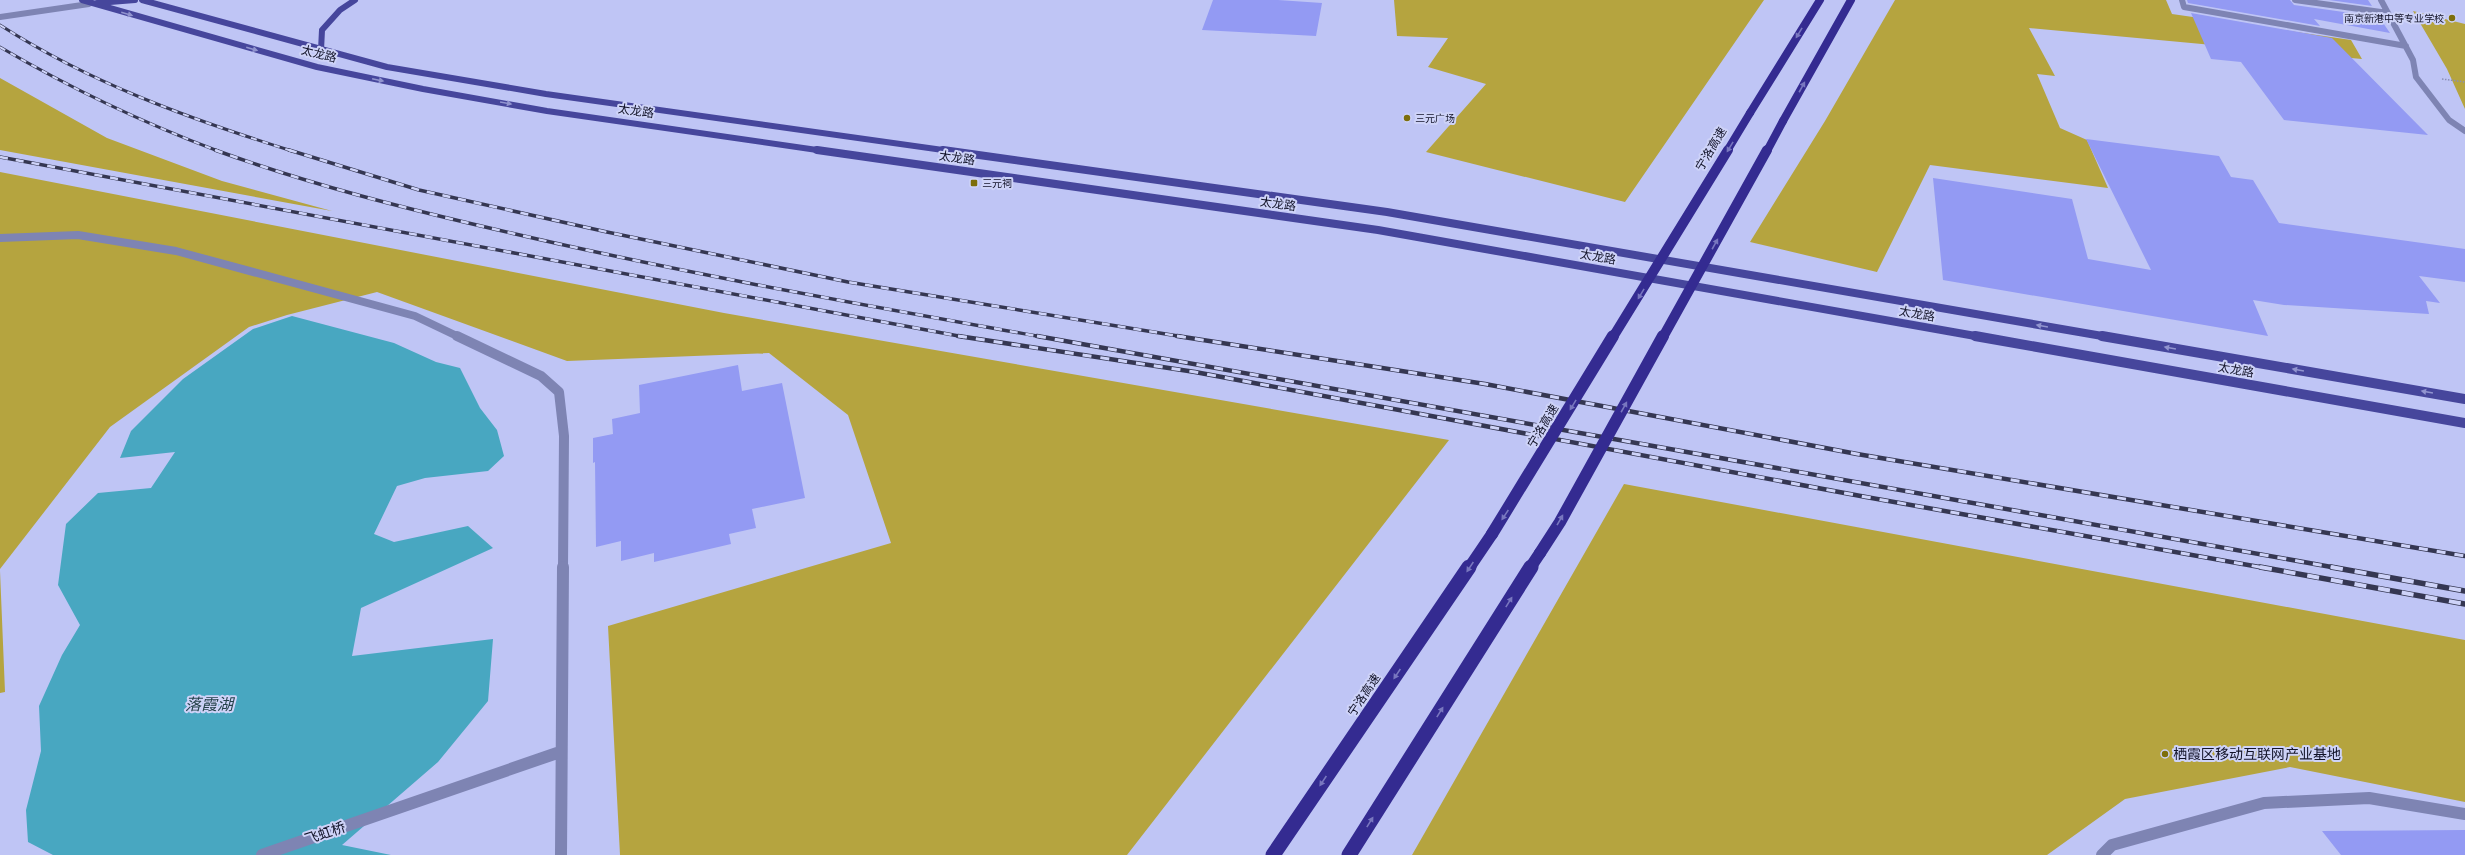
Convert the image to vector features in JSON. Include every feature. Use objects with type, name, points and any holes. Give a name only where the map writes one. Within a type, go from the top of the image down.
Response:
[{"type":"highway","name":"宁洛高速","points":[[1273,855],[1492,534],[1820,0]]},
{"type":"highway","points":[[1349,855],[1560,522],[1851,0]]},
{"type":"main road","name":"太龙路","points":[[86,2],[135,0]]},
{"type":"main road","name":"太龙路","points":[[142,0],[386,67],[546,94],[1387,212],[2465,398]]},
{"type":"main road","points":[[321,50],[322,30],[340,10],[355,0]]},
{"type":"main road","name":"太龙路","points":[[86,2],[317,67],[423,89],[555,112],[1378,230],[2465,423]]},
{"type":"street","points":[[2182,0],[2184,7],[2406,46]]},
{"type":"street","points":[[2295,0],[2388,13]]},
{"type":"street","points":[[2381,0],[2413,60],[2416,77],[2449,120],[2465,131]]},
{"type":"street","name":"太龙路","points":[[0,17],[86,2]]},
{"type":"street","points":[[0,238],[78,235],[176,251],[415,316],[541,376],[559,392],[564,436],[560,752],[561,855]]},
{"type":"street","name":"飞虹桥","points":[[262,855],[560,752]]},
{"type":"street","points":[[2102,855],[2112,846],[2264,803],[2369,798],[2465,814]]},
{"type":"shaded area","points":[[1394,0],[1764,0],[1625,202],[1426,152],[1486,84],[1428,67],[1448,38],[1397,36]]},
{"type":"shaded area","points":[[1895,0],[2166,0],[2172,14],[2351,40],[2362,59],[2029,28],[2055,76],[2037,74],[2060,128],[2087,140],[2108,188],[1930,165],[1877,272],[1750,242],[1825,121]]},
{"type":"shaded area","points":[[2413,11],[2465,24],[2465,109],[2447,69]]},
{"type":"shaded area","points":[[0,78],[107,138],[222,181],[332,211],[0,150]]},
{"type":"shaded area","points":[[0,172],[724,313],[1449,440],[1127,855],[620,855],[608,626],[891,543],[848,415],[769,353],[567,361],[377,292],[287,315],[249,327],[110,427],[0,569]]},
{"type":"shaded area","points":[[1624,484],[2465,640],[2465,802],[2290,767],[2125,799],[2047,855],[1412,855]]},
{"type":"shaded area","points":[[0,571],[5,692],[0,693]]},
{"type":"water","name":"落霞湖","points":[[292,316],[394,343],[436,362],[460,368],[480,408],[497,430],[504,456],[488,471],[425,478],[397,486],[374,534],[394,542],[468,526],[493,548],[361,608],[352,656],[493,639],[488,701],[438,762],[342,845],[391,855],[53,855],[28,842],[26,810],[41,751],[39,706],[62,655],[80,625],[58,585],[66,524],[98,493],[151,488],[175,452],[120,458],[131,431],[183,379],[253,329]]},
{"type":"building","points":[[1213,0],[1278,0],[1322,3],[1316,36],[1202,30]]},
{"type":"building","points":[[2187,0],[2290,0],[2294,5],[2379,17],[2390,33],[2314,19],[2320,26],[2188,3]]},
{"type":"building","points":[[2329,0],[2368,0],[2372,6]]},
{"type":"building","points":[[2191,13],[2332,38],[2428,135],[2284,120],[2241,62],[2211,59]]},
{"type":"building","points":[[2086,139],[2219,156],[2231,177],[2253,180],[2279,223],[2465,249],[2465,282],[2419,276],[2440,303],[2426,301],[2429,314],[2284,305],[2253,300],[2268,336],[1943,280],[1933,178],[2072,199],[2088,259],[2151,270]]},
{"type":"building","points":[[738,365],[742,391],[782,383],[805,498],[752,509],[756,528],[729,534],[731,544],[654,562],[654,553],[621,561],[621,541],[596,547],[595,462],[593,463],[593,438],[613,434],[612,419],[640,413],[639,385]]},
{"type":"building","points":[[2465,830],[2465,855],[2341,855],[2322,831]]},
{"type":"railway","points":[[0,25],[69,65],[142,98],[216,126],[292,151]]},
{"type":"railway","points":[[0,47],[106,104],[218,151]]},
{"type":"railway","points":[[215,150],[324,186],[436,215],[577,248],[843,301],[1042,337]]},
{"type":"railway","points":[[289,150],[419,190],[607,232],[848,282],[1184,337]]},
{"type":"railway","points":[[0,157],[961,337]]},
{"type":"railway","points":[[1037,336],[2337,568]]},
{"type":"railway","points":[[1177,336],[1485,384],[1857,454],[2465,556]]},
{"type":"railway","points":[[961,337],[1195,372],[1866,497],[2265,568]]},
{"type":"railway","points":[[2260,567],[2465,604]]},
{"type":"railway","points":[[2331,567],[2465,591]]},
{"type":"place","name":"南京新港中等专业学校","points":[[2452,18]]},
{"type":"place","name":"三元广场","points":[[1407,118]]},
{"type":"place","name":"三元祠","points":[[974,183]]},
{"type":"place","name":"栖霞区移动互联网产业基地","points":[[2165,754]]}]
